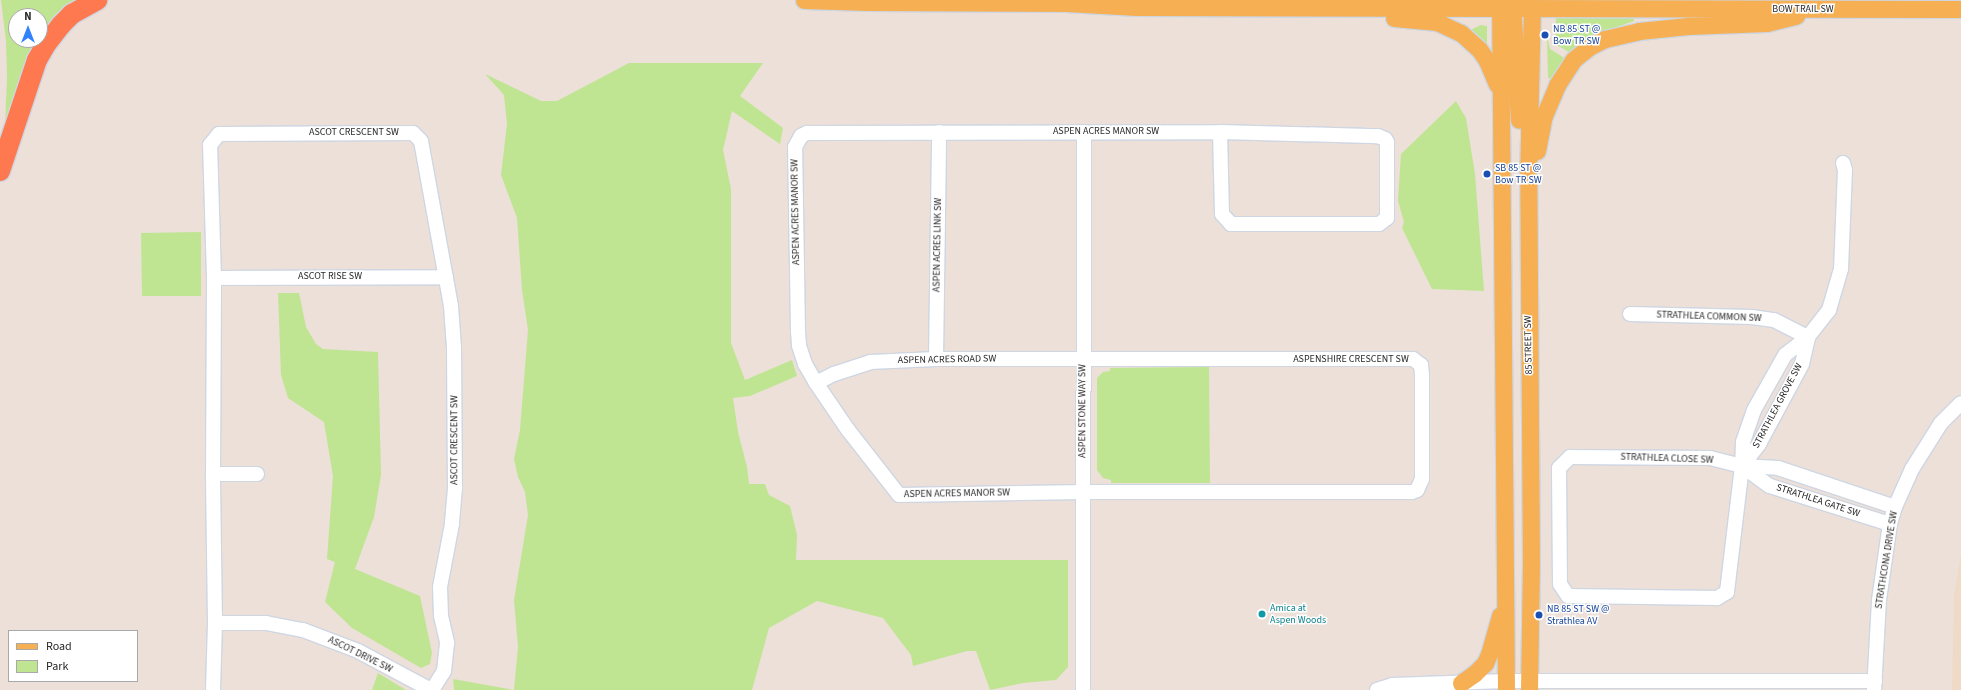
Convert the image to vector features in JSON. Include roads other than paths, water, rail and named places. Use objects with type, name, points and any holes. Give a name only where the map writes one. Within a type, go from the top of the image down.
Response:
[{"type":"highway","points":[[0,171],[37,60],[60,25],[72,14],[97,0]]},
{"type":"main road","name":"BOW TRAIL SW","points":[[804,0],[867,2],[1135,4],[1515,3],[1822,10],[1961,9]]},
{"type":"main road","points":[[1506,685],[1501,96],[1515,3]]},
{"type":"main road","points":[[1515,3],[1528,288]]},
{"type":"main road","name":"85 STREET SW","points":[[1515,3],[1528,181],[1531,568],[1529,685]]},
{"type":"main road","points":[[1135,4],[1204,14],[1408,18],[1437,22],[1461,33],[1479,49],[1495,76],[1501,96]]},
{"type":"main road","points":[[1528,181],[1538,148],[1548,103],[1565,71],[1573,60],[1589,47],[1605,39],[1624,33],[1664,28],[1767,23],[1822,10]]},
{"type":"main road","points":[[1461,683],[1474,674],[1484,663],[1489,654],[1505,603]]},
{"type":"street","name":"ASPEN ACRES MANOR SW","points":[[1083,492],[899,495],[848,430],[816,383],[802,356],[798,332],[795,147],[797,141],[801,136],[814,132],[1220,132],[1381,136],[1387,142],[1387,218],[1379,224],[1231,224],[1222,214],[1220,132]]},
{"type":"street","name":"ASPEN ACRES LINK SW","points":[[936,359],[939,132]]},
{"type":"street","name":"ASPEN STONE WAY SW","points":[[1083,690],[1082,360],[1084,132]]},
{"type":"street","name":"ASCOT CRESCENT SW","points":[[213,690],[215,623],[213,474],[214,278],[210,146],[219,134],[413,133],[421,141],[452,306],[454,348],[455,488],[452,524],[440,587],[441,616],[447,643],[444,670],[432,690]]},
{"type":"street","name":"STRATHLEA GROVE SW","points":[[1742,466],[1743,442],[1754,410],[1785,355],[1808,337],[1829,310],[1841,269],[1845,170],[1843,163]]},
{"type":"street","name":"ASCOT RISE SW","points":[[214,278],[446,276]]},
{"type":"street","name":"STRATHLEA COMMON SW","points":[[1630,314],[1752,317],[1774,320],[1808,337]]},
{"type":"street","name":"STRATHLEA GROVE SW","points":[[1742,466],[1759,444],[1802,364],[1808,337]]},
{"type":"street","name":"ASPEN ACRES ROAD SW","points":[[816,383],[834,374],[870,362],[936,359],[1082,360]]},
{"type":"street","name":"ASPENSHIRE CRESCENT SW","points":[[1082,360],[1413,360],[1420,365],[1422,375],[1422,479],[1420,486],[1415,492],[1083,492]]},
{"type":"street","name":"STRATHCONA DRIVE SW","points":[[1875,685],[1879,600],[1890,524],[1895,507],[1912,469],[1941,423],[1961,403]]},
{"type":"street","name":"STRATHLEA CLOSE SW","points":[[1570,457],[1710,458],[1742,466],[1727,592],[1717,598],[1568,596],[1560,584],[1559,468],[1570,457]]},
{"type":"street","name":"STRATHLEA GATE SW","points":[[1742,466],[1778,468],[1895,507]]},
{"type":"street","name":"STRATHLEA GATE SW","points":[[1742,466],[1770,486],[1890,524]]},
{"type":"street","points":[[213,474],[257,474]]},
{"type":"street","name":"ASCOT DRIVE SW","points":[[215,623],[266,623],[303,630],[358,651],[432,690]]},
{"type":"street","points":[[1377,690],[1392,685],[1461,683],[1506,685],[1875,685]]},
{"type":"place","name":"NB 85 ST @ Bow TR SW","points":[[1545,35]]},
{"type":"place","name":"SB 85 ST @ Bow TR SW","points":[[1487,174]]},
{"type":"place","name":"Amica at Aspen Woods","points":[[1262,614]]},
{"type":"place","name":"NB 85 ST SW @ Strathlea AV","points":[[1539,615]]}]
